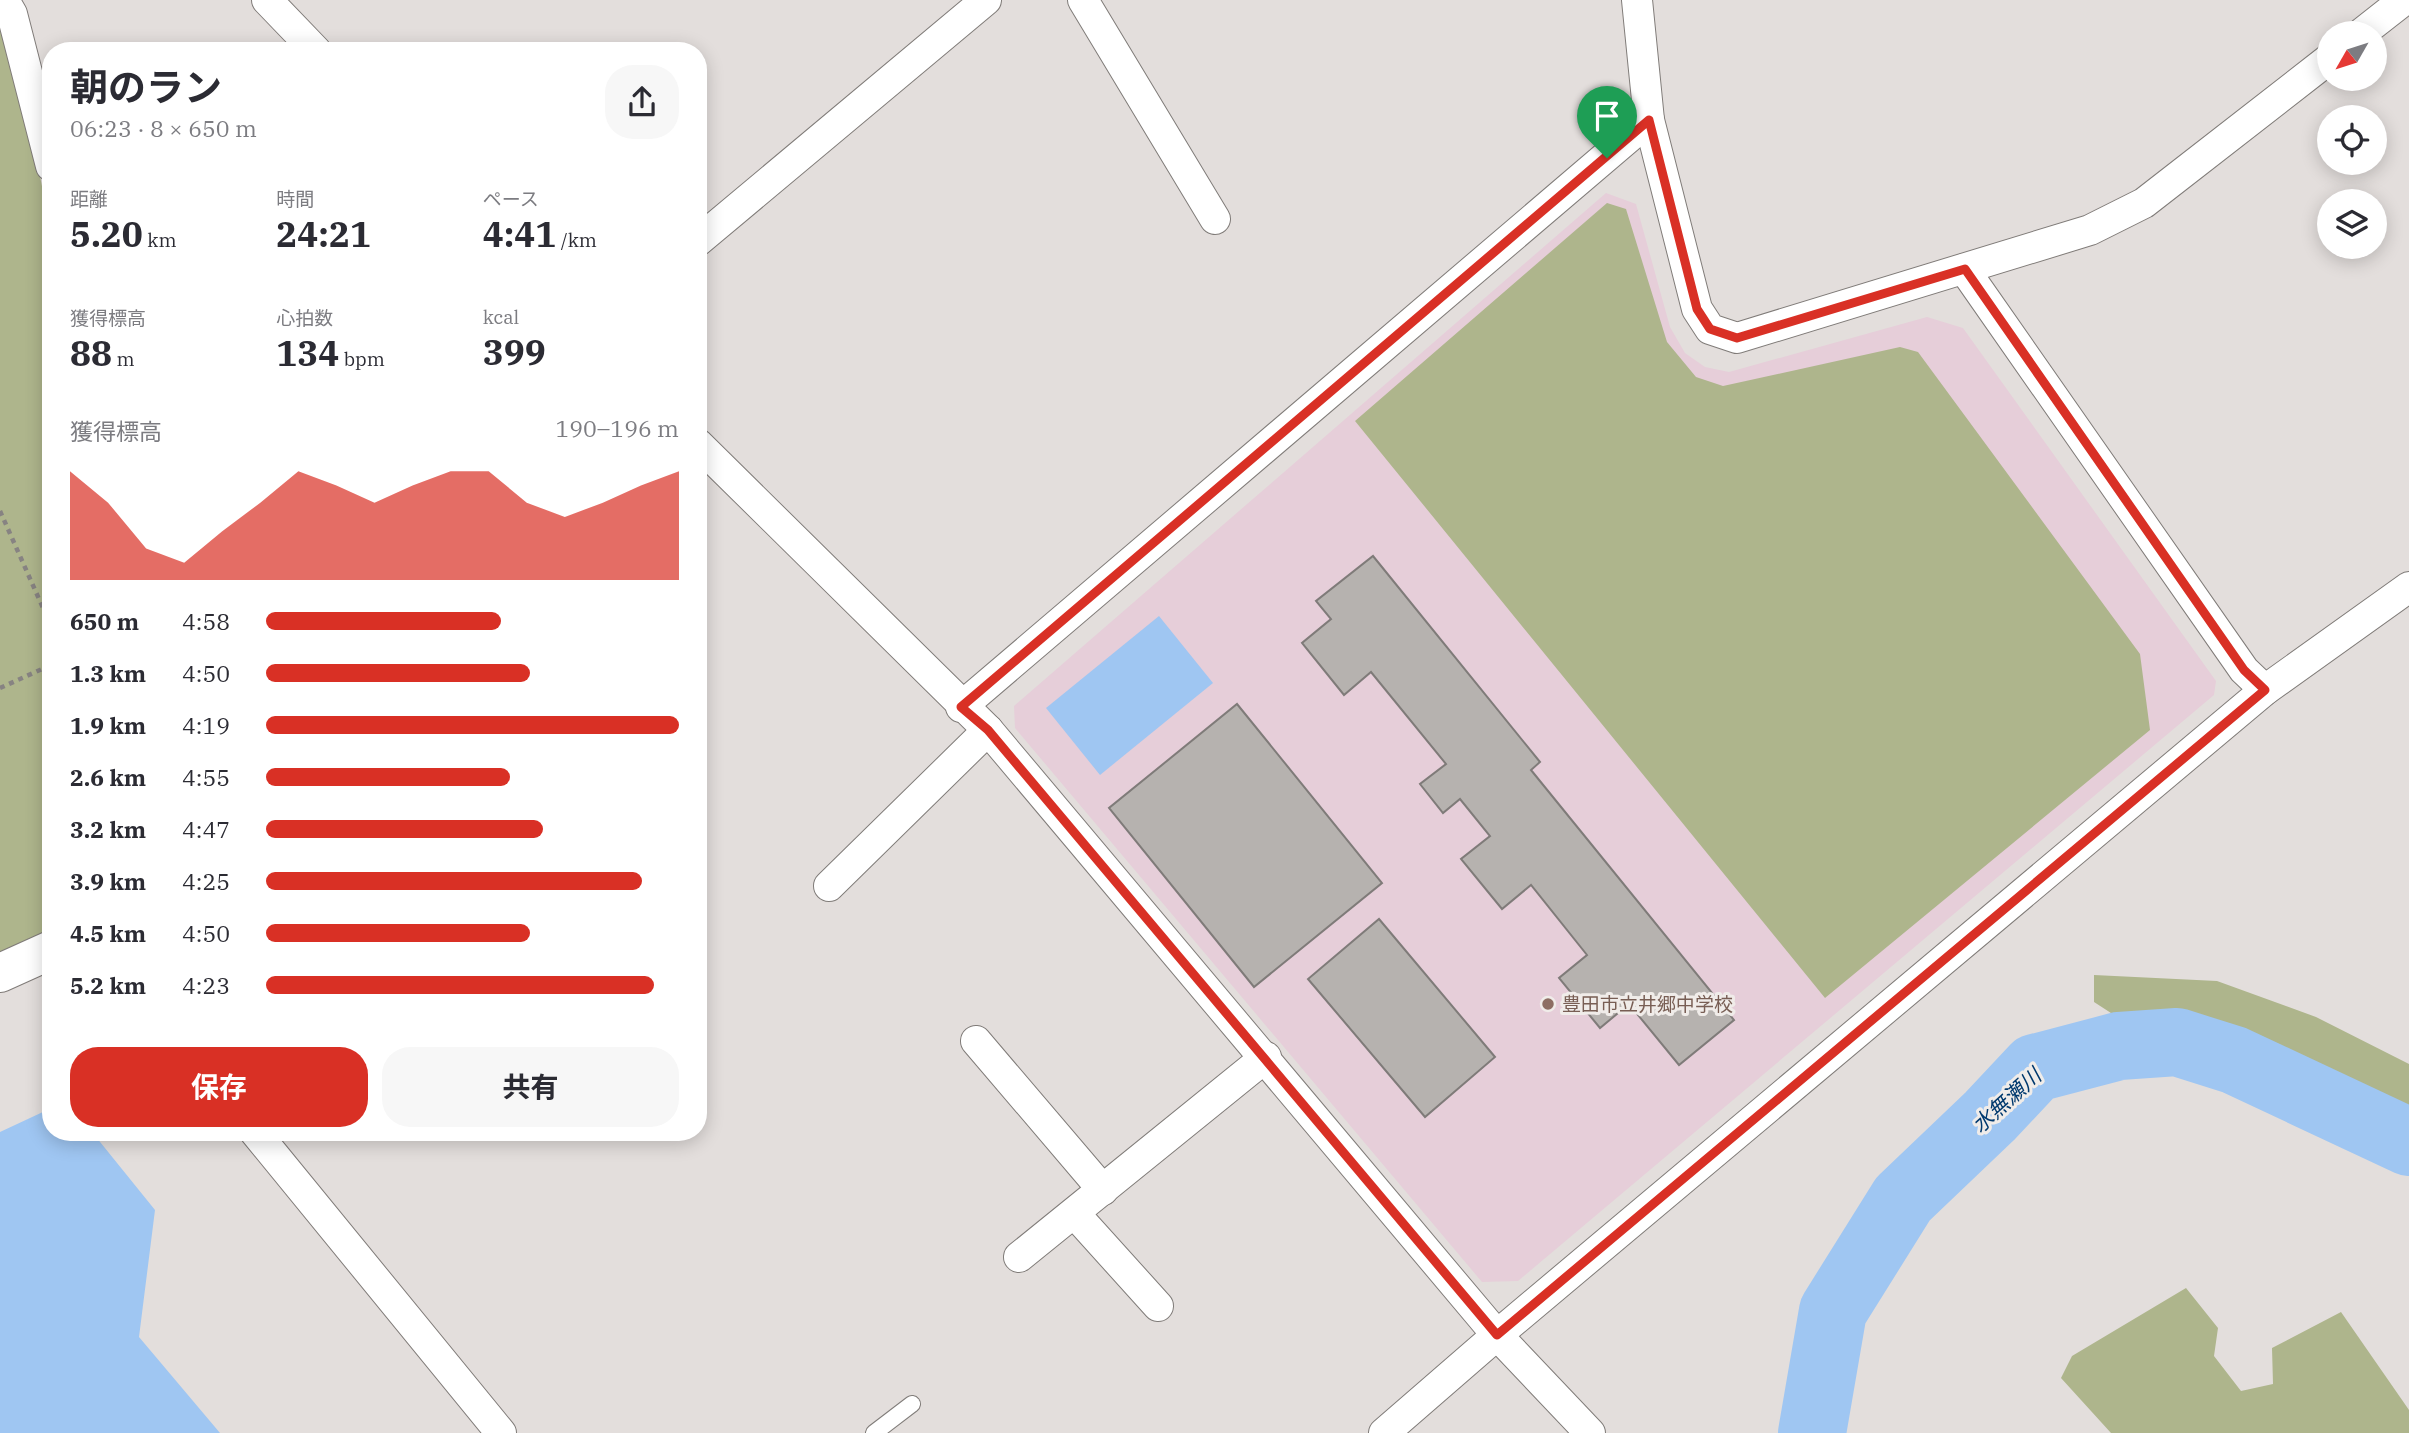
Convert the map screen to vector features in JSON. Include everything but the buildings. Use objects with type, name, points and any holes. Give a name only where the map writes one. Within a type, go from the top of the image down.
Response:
[{"type":"street","points":[[4,0],[12,14],[42,131]]},
{"type":"street","points":[[267,0],[307,42]]},
{"type":"street","points":[[707,233],[986,0]]},
{"type":"street","points":[[1083,0],[1216,219]]},
{"type":"street","points":[[1637,0],[1649,120],[1697,309],[1710,329],[1737,338],[2090,230],[2144,203],[2317,68]]},
{"type":"street","points":[[2377,21],[2404,0]]},
{"type":"street","points":[[961,707],[1649,120]]},
{"type":"street","points":[[1965,269],[2244,670],[2265,690]]},
{"type":"street","points":[[707,453],[961,707],[988,730],[1266,1057],[1497,1335],[1590,1433]]},
{"type":"street","points":[[1384,1433],[2265,690],[2409,587]]},
{"type":"street","points":[[829,886],[988,730]]},
{"type":"street","points":[[0,973],[42,954]]},
{"type":"street","points":[[976,1041],[1103,1190]]},
{"type":"street","points":[[1019,1257],[1266,1057]]},
{"type":"street","points":[[262,1141],[501,1433]]},
{"type":"street","points":[[1075,1214],[1157,1306]]},
{"type":"lane","points":[[874,1433],[912,1404]]},
{"type":"path","points":[[0,511],[42,606]]},
{"type":"path","points":[[0,688],[42,669]]},
{"type":"shaded area","name":"豊田市立井郷中学校","points":[[1606,193],[1636,204],[1670,327],[1685,353],[1705,367],[1729,372],[1927,317],[1963,328],[2216,681],[2214,695],[1518,1281],[1482,1282],[1015,728],[1014,706]]},
{"type":"green space","points":[[0,20],[15,49],[42,186],[42,936],[0,954]]},
{"type":"green space","points":[[1607,203],[1626,209],[1667,342],[1696,377],[1723,386],[1900,347],[1918,352],[2140,654],[2150,730],[1825,998],[1355,421]]},
{"type":"green space","points":[[2094,975],[2217,981],[2316,1017],[2409,1064],[2409,1130],[2311,1079],[2235,1047],[2128,1024],[2094,1002]]},
{"type":"green space","points":[[2186,1288],[2218,1328],[2214,1356],[2241,1391],[2273,1384],[2272,1348],[2341,1312],[2409,1410],[2409,1433],[2111,1433],[2061,1378],[2072,1356]]},
{"type":"water","points":[[1159,616],[1213,683],[1100,775],[1046,708]]},
{"type":"water","points":[[42,1112],[42,1141],[99,1141],[155,1210],[139,1337],[220,1433],[0,1433],[0,1132]]},
{"type":"waterway","name":"水無瀬川","points":[[1812,1433],[1833,1311],[1903,1199],[1990,1116],[2035,1068],[2119,1046],[2177,1042],[2234,1060],[2409,1142]]},
{"type":"place","name":"豊田市立井郷中学校","points":[[1548,1004]]},
{"type":"route","points":[[1649,120],[1697,309],[1710,329],[1737,338],[1965,269],[2244,670],[2265,690],[1497,1335],[1266,1057],[988,730],[961,707],[1607,158],[1649,120]]}]
